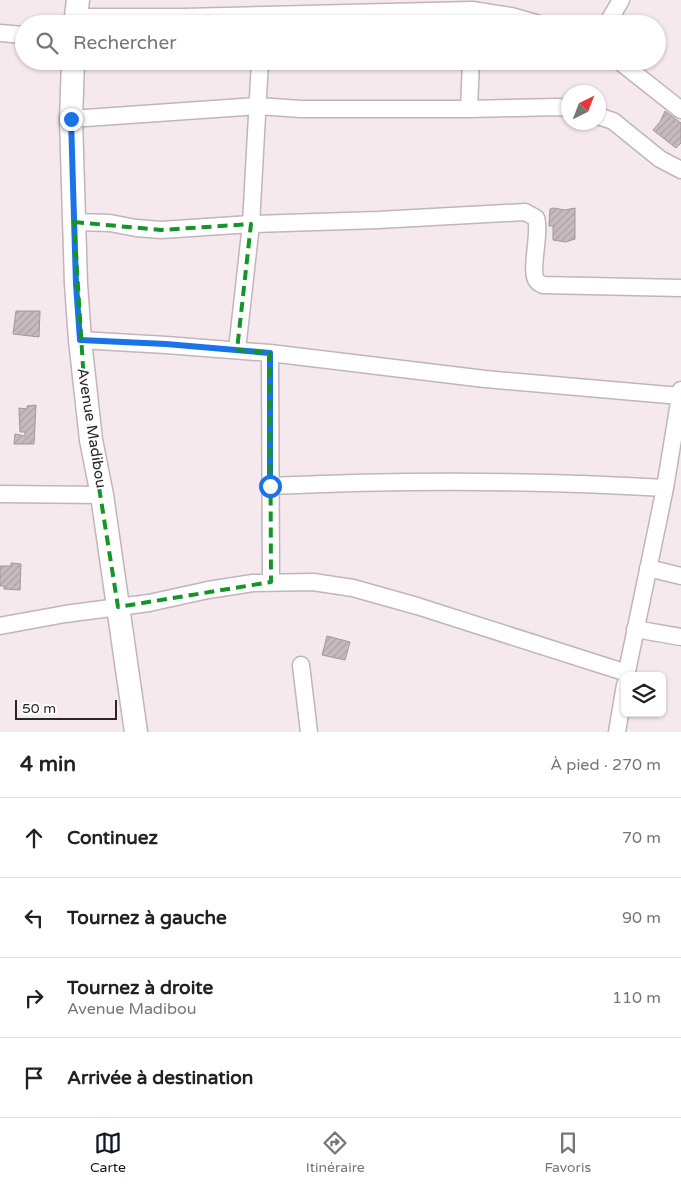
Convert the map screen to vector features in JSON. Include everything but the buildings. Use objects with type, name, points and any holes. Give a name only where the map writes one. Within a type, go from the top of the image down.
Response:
[{"type":"street","points":[[613,15],[621,0]]},
{"type":"street","points":[[368,15],[472,11],[503,15]]},
{"type":"street","points":[[76,14],[112,15]]},
{"type":"street","points":[[0,33],[15,34]]},
{"type":"street","name":"Avenue Madibou","points":[[73,70],[71,119],[80,340],[91,440],[102,495],[136,732]]},
{"type":"street","points":[[237,350],[250,224],[260,70]]},
{"type":"street","points":[[469,109],[470,70]]},
{"type":"street","points":[[630,70],[681,110]]},
{"type":"street","points":[[71,119],[258,106],[301,109],[561,107]]},
{"type":"street","points":[[606,119],[612,121],[660,159],[681,170]]},
{"type":"street","points":[[74,222],[110,223],[161,230],[250,224],[378,220],[525,212],[536,218],[539,226],[534,273],[536,281],[544,285],[681,288]]},
{"type":"street","points":[[80,340],[237,350],[485,379],[680,393],[674,470],[665,488],[627,672]]},
{"type":"street","points":[[270,353],[271,582]]},
{"type":"street","points":[[270,486],[398,481],[454,481],[576,482],[665,488]]},
{"type":"street","points":[[0,494],[102,495]]},
{"type":"street","points":[[648,568],[681,576]]},
{"type":"street","points":[[0,626],[65,614],[149,603],[208,590],[271,582],[313,582],[353,588],[417,606],[621,676]]},
{"type":"street","points":[[636,629],[681,637]]},
{"type":"street","points":[[301,665],[309,732]]},
{"type":"street","points":[[617,732],[621,708]]},
{"type":"highlighted area","points":[[74,222],[161,230],[251,224],[237,350],[270,353],[271,582],[118,607],[85,399]]},
{"type":"route","points":[[71,119],[76,284],[80,340],[166,344],[270,353],[270,486]]}]
